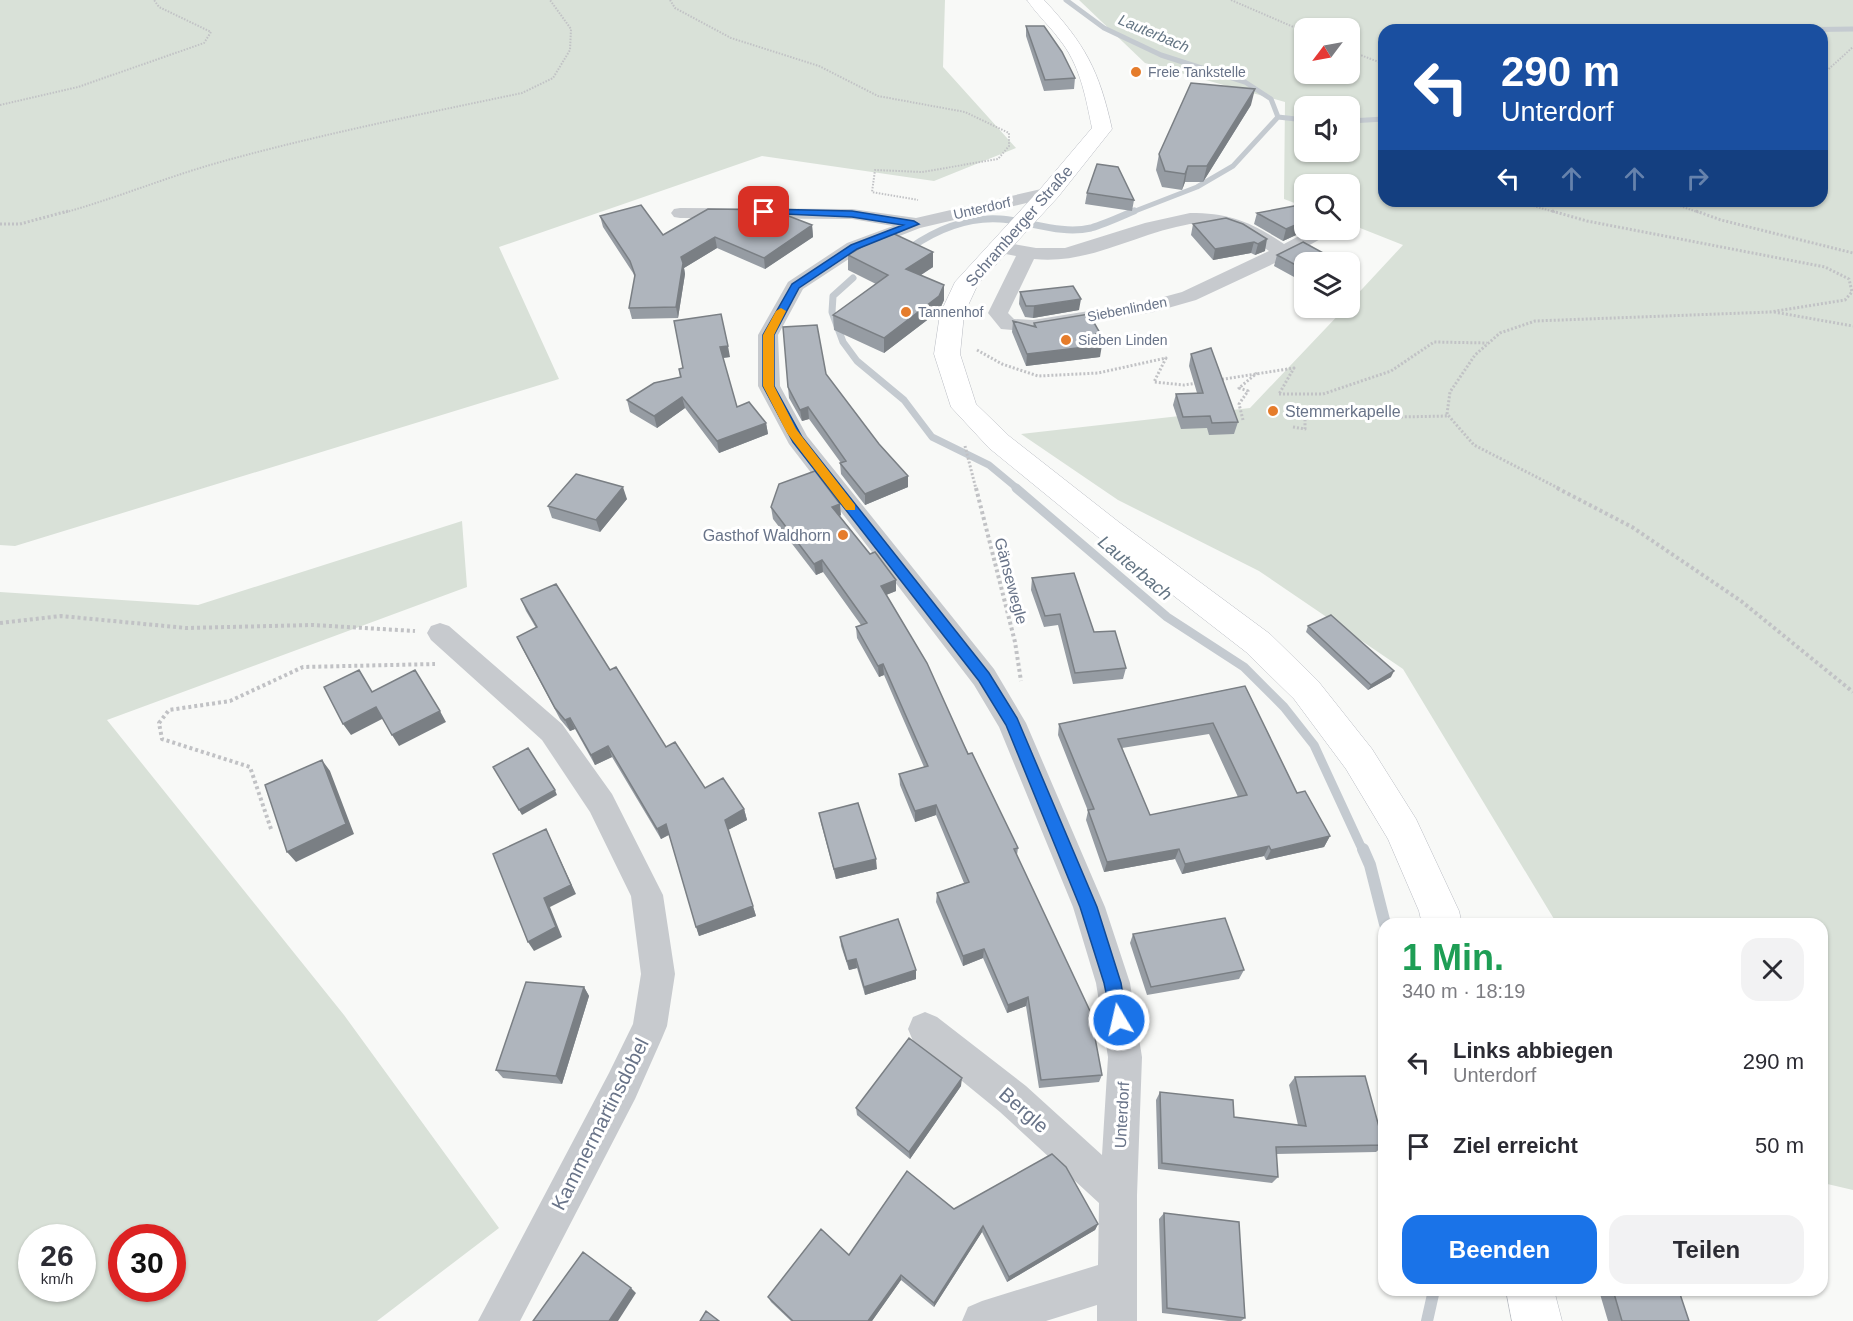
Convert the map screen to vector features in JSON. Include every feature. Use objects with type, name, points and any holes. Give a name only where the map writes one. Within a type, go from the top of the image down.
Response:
[{"type":"main road","name":"Schramberger Straße","points":[[1035,0],[1066,34],[1082,56],[1094,88],[1102,129],[1016,236],[967,282],[952,314],[947,354],[964,407],[999,442],[1109,530],[1258,643],[1306,690],[1359,759],[1403,830],[1441,918]]},
{"type":"main road","points":[[1531,1296],[1537,1321]]},
{"type":"street","name":"Unterdorf","points":[[680,213],[916,212],[1050,192]]},
{"type":"street","name":"Unterdorf","points":[[916,212],[854,247],[795,286],[768,335],[769,386],[797,439],[984,677],[1012,723],[1089,907],[1113,983],[1125,1057],[1118,1195],[1118,1321]]},
{"type":"street","points":[[1016,236],[1038,255],[1074,253],[1167,222],[1208,217],[1234,222],[1283,252]]},
{"type":"street","name":"Siebenlinden","points":[[1016,236],[998,313],[1008,325],[1033,326],[1147,308],[1189,296],[1304,240]]},
{"type":"street","name":"Kammermartinsdobel","points":[[440,633],[552,732],[601,803],[647,895],[658,974],[650,1026],[622,1086],[498,1321]]},
{"type":"street","name":"Bergle","points":[[925,1029],[1013,1099],[1118,1195]]},
{"type":"street","points":[[982,1321],[1117,1279]]},
{"type":"path","points":[[0,105],[41,99],[104,81],[204,43],[211,32],[159,7],[153,0]]},
{"type":"path","points":[[0,224],[20,224],[107,201],[220,162],[310,138],[522,93],[553,78],[570,50],[571,29],[550,0]]},
{"type":"path","points":[[670,0],[675,8],[731,38],[819,66],[878,96],[965,112],[1009,133],[1009,146],[998,159],[922,171],[875,170],[872,192],[916,212]]},
{"type":"path","points":[[1231,0],[1294,27]]},
{"type":"path","points":[[1828,70],[1853,47]]},
{"type":"path","points":[[1360,55],[1378,62]]},
{"type":"path","points":[[1537,207],[1587,221],[1825,267],[1849,279],[1852,292],[1845,300],[1770,312],[1535,321],[1500,333],[1475,355],[1450,392],[1447,414],[1474,445],[1632,527],[1741,601],[1853,692]]},
{"type":"path","points":[[1683,207],[1721,220],[1853,253]]},
{"type":"path","points":[[1770,312],[1853,326]]},
{"type":"path","points":[[949,335],[1002,364],[1038,376],[1098,373],[1166,358],[1154,382],[1184,385],[1203,382]]},
{"type":"path","points":[[1212,381],[1257,372],[1294,368],[1279,394],[1323,394],[1391,371],[1434,342],[1488,343]]},
{"type":"path","points":[[1243,420],[1239,404],[1248,391],[1239,388],[1257,372]]},
{"type":"path","points":[[1293,427],[1305,429],[1305,418],[1316,413],[1349,418],[1449,416]]},
{"type":"path","name":"Gänsewegle","points":[[965,445],[1015,642],[1022,688],[1012,723]]},
{"type":"path","points":[[0,623],[61,616],[186,628],[313,625],[440,633]]},
{"type":"path","points":[[271,829],[250,767],[162,739],[159,723],[169,710],[230,701],[303,667],[441,664],[468,657]]},
{"type":"shaded area","points":[[0,0],[945,0],[943,67],[1016,148],[934,181],[762,156],[499,247],[559,379],[15,546],[0,545]]},
{"type":"shaded area","points":[[1079,0],[1853,0],[1853,1190],[1828,1184],[1828,918],[1553,918],[1403,669],[1259,571],[1118,500],[1021,434],[1250,408],[1336,318],[1360,318],[1360,291],[1403,245],[1360,228],[1360,174],[1294,174],[1294,203],[1284,199],[1285,102],[1145,63]]},
{"type":"shaded area","points":[[462,521],[467,587],[107,720],[344,1015],[499,1228],[377,1321],[0,1321],[0,592],[198,605]]},
{"type":"building","points":[[1026,26],[1044,26],[1062,52],[1075,78],[1045,80]]},
{"type":"building","points":[[1191,83],[1255,89],[1207,166],[1188,166],[1185,174],[1165,171],[1159,154]]},
{"type":"building","points":[[1097,164],[1118,167],[1134,200],[1087,193]]},
{"type":"building","points":[[641,205],[663,235],[708,209],[773,210],[812,225],[764,258],[715,237],[681,257],[683,263],[676,307],[629,308],[635,275],[630,261],[600,216]]},
{"type":"building","points":[[1294,206],[1294,226],[1286,229],[1257,213]]},
{"type":"building","points":[[1226,218],[1243,224],[1267,239],[1258,244],[1254,242],[1215,249],[1193,224]]},
{"type":"building","points":[[888,231],[933,252],[906,269],[944,285],[939,296],[884,338],[833,315],[888,275],[848,255]]},
{"type":"building","points":[[1303,242],[1321,252],[1294,252],[1294,264],[1277,255]]},
{"type":"building","points":[[1073,286],[1081,299],[1034,306],[1026,306],[1020,292]]},
{"type":"building","points":[[721,314],[728,346],[720,347],[737,407],[749,402],[766,423],[717,441],[682,397],[654,416],[627,400],[654,383],[681,377],[679,369],[683,368],[674,321]]},
{"type":"building","points":[[1089,314],[1100,333],[1096,334],[1102,345],[1027,354],[1013,321],[1036,327],[1034,323]]},
{"type":"building","points":[[817,325],[826,374],[879,444],[908,476],[865,494],[840,463],[846,461],[808,407],[800,410],[788,387],[783,327]]},
{"type":"building","points":[[1211,348],[1238,422],[1212,423],[1210,416],[1183,417],[1176,394],[1203,393],[1191,354]]},
{"type":"building","points":[[815,471],[840,504],[832,507],[870,554],[875,552],[896,580],[881,586],[927,663],[968,754],[972,753],[1018,848],[1014,849],[1090,1011],[1102,1075],[1041,1080],[1028,997],[1008,1005],[984,949],[963,956],[937,893],[969,882],[936,805],[915,811],[899,774],[928,766],[883,664],[878,666],[856,627],[867,623],[822,560],[814,564],[771,507],[779,484]]},
{"type":"building","points":[[576,474],[623,487],[596,520],[548,506]]},
{"type":"building","points":[[1074,573],[1094,632],[1115,631],[1126,668],[1075,673],[1060,614],[1045,616],[1032,578]]},
{"type":"building","points":[[556,584],[610,670],[616,667],[666,747],[675,742],[705,788],[723,778],[744,809],[725,820],[753,906],[696,927],[666,824],[657,829],[608,746],[591,755],[570,718],[565,720],[555,708],[517,637],[537,627],[521,599]]},
{"type":"building","points":[[1331,615],[1394,671],[1371,685],[1308,626]]},
{"type":"building","points":[[359,670],[372,692],[415,670],[440,711],[392,735],[376,707],[343,724],[324,687]]},
{"type":"building","points":[[1245,686],[1297,793],[1305,791],[1330,836],[1271,850],[1269,846],[1185,864],[1179,849],[1107,862],[1088,810],[1094,809],[1059,724]],"holes":[[[1213,723],[1247,795],[1150,815],[1118,739]]]},
{"type":"building","points":[[528,748],[555,790],[519,810],[493,767]]},
{"type":"building","points":[[322,760],[346,824],[287,852],[265,785]]},
{"type":"building","points":[[858,803],[876,859],[834,869],[819,813]]},
{"type":"building","points":[[546,829],[571,885],[544,898],[556,927],[528,942],[493,854]]},
{"type":"building","points":[[1225,918],[1244,970],[1151,987],[1133,934]]},
{"type":"building","points":[[898,919],[916,970],[864,987],[856,959],[847,961],[840,937]]},
{"type":"building","points":[[526,982],[584,987],[556,1076],[496,1070]]},
{"type":"building","points":[[909,1038],[962,1078],[909,1152],[856,1108]]},
{"type":"building","points":[[1365,1076],[1378,1123],[1378,1145],[1276,1147],[1278,1177],[1162,1163],[1160,1092],[1233,1100],[1234,1117],[1306,1126],[1295,1077]]},
{"type":"building","points":[[1052,1154],[1066,1167],[1098,1224],[1009,1277],[983,1226],[934,1303],[901,1275],[868,1321],[793,1321],[768,1297],[821,1229],[849,1255],[907,1171],[954,1209]]},
{"type":"building","points":[[1164,1213],[1239,1222],[1245,1318],[1167,1308]]},
{"type":"building","points":[[583,1252],[631,1288],[609,1321],[533,1321]]},
{"type":"building","points":[[1615,1296],[1681,1296],[1689,1321],[1622,1321]]},
{"type":"building","points":[[706,1311],[719,1321],[700,1321]]},
{"type":"waterway","name":"Lauterbach","points":[[1066,0],[1104,28],[1161,55],[1245,82],[1271,99],[1278,117]]},
{"type":"waterway","points":[[1828,29],[1853,29]]},
{"type":"waterway","name":"Lauterbach","points":[[1130,213],[1197,187],[1233,166],[1278,117]]},
{"type":"waterway","points":[[1278,117],[1294,119]]},
{"type":"waterway","points":[[1360,120],[1378,119]]},
{"type":"waterway","name":"Lauterbach","points":[[910,248],[941,230],[976,220],[1011,220],[1056,229],[1079,230],[1091,228],[1134,211]]},
{"type":"waterway","name":"Lauterbach","points":[[853,278],[833,296],[832,312],[843,342],[857,361],[904,400],[932,437],[989,465],[1018,489]]},
{"type":"waterway","name":"Lauterbach","points":[[1016,488],[1167,617],[1244,667],[1284,707],[1314,745],[1363,851]]},
{"type":"waterway","name":"Lauterbach","points":[[1363,849],[1370,865],[1383,918]]},
{"type":"waterway","name":"Lauterbach","points":[[1427,1321],[1433,1296]]},
{"type":"slow traffic","points":[[781,311],[768,335],[769,386],[797,439],[851,507]]},
{"type":"place","name":"Freie Tankstelle","points":[[1136,72]]},
{"type":"place","name":"Tannenhof","points":[[906,312]]},
{"type":"place","name":"Sieben Linden","points":[[1066,340]]},
{"type":"place","name":"Stemmerkapelle","points":[[1273,411]]},
{"type":"place","name":"Gasthof Waldhorn","points":[[843,535]]},
{"type":"route","points":[[764,212],[852,214],[914,224],[854,247],[795,286],[768,335],[769,386],[797,439],[984,677],[1012,723],[1089,907],[1113,983],[1119,1020]]}]
